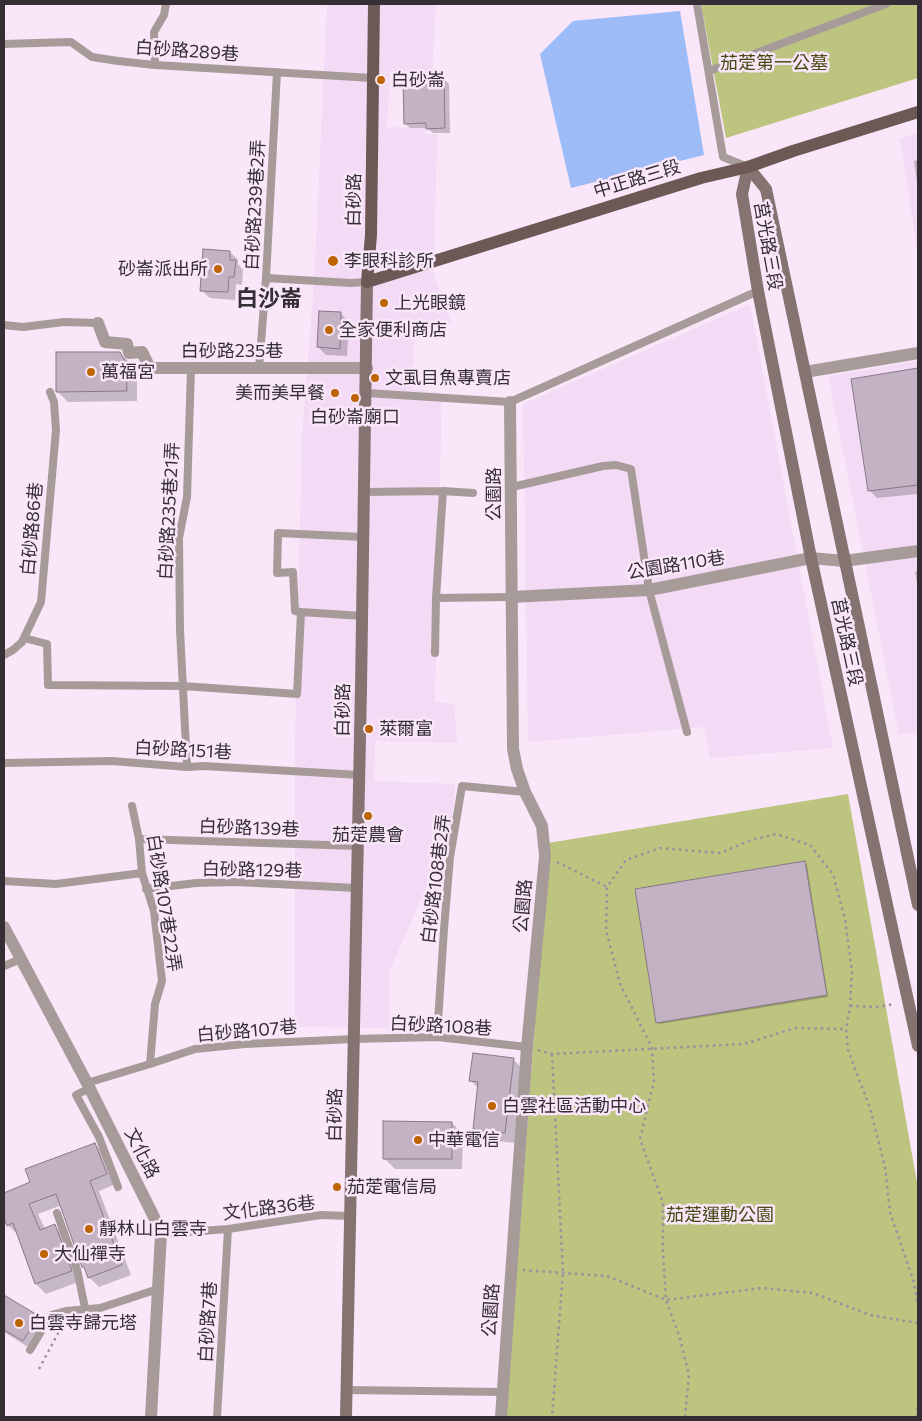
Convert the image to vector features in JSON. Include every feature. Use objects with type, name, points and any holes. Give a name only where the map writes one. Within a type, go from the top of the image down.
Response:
[{"type":"main road","name":"白砂路","points":[[367,282],[371,235],[374,4]]},
{"type":"main road","name":"中正路三段","points":[[367,282],[918,112]]},
{"type":"street","name":"莒光路三段","points":[[748,166],[742,194],[758,291],[810,558],[918,1046]]},
{"type":"street","name":"莒光路三段","points":[[748,166],[766,189],[918,905]]},
{"type":"street","name":"白砂路","points":[[346,1417],[360,775],[367,282]]},
{"type":"street","name":"白砂路235巷","points":[[98,323],[105,342],[127,344],[129,353],[142,352],[150,368],[367,368]]},
{"type":"street","points":[[805,372],[918,353]]},
{"type":"street","name":"公園路","points":[[501,1417],[528,1047],[545,856],[542,826],[525,792],[517,769],[513,749],[510,402]]},
{"type":"street","name":"公園路110巷","points":[[511,597],[649,590],[810,558],[844,562],[918,551]]},
{"type":"street","name":"文化路","points":[[4,927],[88,1085],[154,1217],[160,1234],[151,1417]]},
{"type":"lane","points":[[155,65],[154,32],[164,15],[166,4]]},
{"type":"lane","points":[[697,4],[723,157],[748,166]]},
{"type":"lane","points":[[709,72],[886,4]]},
{"type":"lane","name":"白砂路289巷","points":[[4,44],[71,42],[92,57],[155,65],[372,78]]},
{"type":"lane","name":"白砂路239巷2弄","points":[[259,369],[277,72]]},
{"type":"lane","points":[[266,278],[352,283],[367,282]]},
{"type":"lane","points":[[366,393],[510,402],[758,291]]},
{"type":"lane","points":[[4,325],[23,327],[64,322],[98,323]]},
{"type":"lane","name":"白砂路235巷21弄","points":[[187,767],[180,630],[180,538],[187,497],[191,368]]},
{"type":"lane","name":"白砂路86巷","points":[[4,655],[22,642],[41,602],[56,430],[54,402],[50,392]]},
{"type":"lane","points":[[512,486],[603,466],[616,465],[631,469],[649,590],[687,732]]},
{"type":"lane","points":[[364,492],[444,491],[473,493]]},
{"type":"lane","points":[[435,652],[436,598],[444,491]]},
{"type":"lane","points":[[362,616],[295,611],[293,572],[277,573],[278,533],[364,537]]},
{"type":"lane","points":[[436,598],[511,597]]},
{"type":"lane","points":[[24,638],[47,644],[48,685],[183,686],[297,694],[301,612]]},
{"type":"lane","name":"白砂路151巷","points":[[4,763],[112,761],[187,767],[204,766],[360,775]]},
{"type":"lane","name":"白砂路108巷2弄","points":[[437,1038],[450,857],[462,786],[525,792]]},
{"type":"lane","name":"白砂路107巷22弄","points":[[132,806],[142,873],[154,911],[162,981],[155,1004],[150,1064]]},
{"type":"lane","name":"白砂路139巷","points":[[138,839],[358,846]]},
{"type":"lane","points":[[4,881],[56,884],[142,873]]},
{"type":"lane","name":"白砂路129巷","points":[[146,889],[196,883],[236,882],[357,888]]},
{"type":"lane","points":[[4,966],[20,958]]},
{"type":"lane","name":"白砂路108巷","points":[[354,1039],[437,1038],[528,1047]]},
{"type":"lane","name":"白砂路107巷","points":[[88,1085],[195,1049],[245,1044],[354,1039]]},
{"type":"lane","points":[[88,1085],[76,1095],[99,1137],[118,1188]]},
{"type":"lane","points":[[57,1213],[77,1269],[84,1308]]},
{"type":"lane","name":"文化路36巷","points":[[160,1234],[228,1229],[321,1215],[350,1216]]},
{"type":"lane","name":"白砂路7巷","points":[[217,1417],[228,1229]]},
{"type":"lane","points":[[30,1350],[52,1315],[84,1308],[100,1308],[158,1289]]},
{"type":"lane","points":[[347,1390],[503,1392]]},
{"type":"path","points":[[684,1417],[689,1375],[679,1335],[666,1300],[662,1253],[663,1203],[640,1139],[654,1081],[652,1048],[620,984],[606,930],[607,887],[626,860],[660,848],[720,853],[751,840],[776,834],[810,845],[833,874],[844,918],[852,970],[850,1006],[846,1029],[848,1050],[870,1108],[885,1168],[890,1212],[914,1283],[918,1306]]},
{"type":"path","points":[[545,856],[607,887]]},
{"type":"path","points":[[850,1006],[874,1007],[909,1002]]},
{"type":"path","points":[[528,1047],[552,1054],[744,1044],[795,1028],[846,1029]]},
{"type":"path","points":[[552,1054],[563,1272],[552,1417]]},
{"type":"path","points":[[512,1270],[607,1276],[666,1300],[762,1288],[812,1293],[870,1316],[918,1323]]},
{"type":"path","points":[[39,1369],[63,1324],[66,1311]]},
{"type":"path","points":[[917,1417],[918,1406]]},
{"type":"shaded area","points":[[327,4],[436,4],[432,75],[390,72],[387,127],[425,128],[425,134],[437,134],[434,276],[452,324],[416,322],[411,389],[442,393],[435,702],[454,704],[457,743],[375,741],[374,781],[455,784],[451,831],[390,970],[389,1028],[295,1027],[295,739],[302,435],[314,284]]},
{"type":"shaded area","points":[[918,133],[918,256],[900,139]]},
{"type":"shaded area","points":[[750,304],[833,748],[710,758],[704,727],[528,742],[523,404]]},
{"type":"shaded area","points":[[918,361],[918,732],[899,734],[828,376]]},
{"type":"green space","name":"茄萣第一公墓","points":[[701,4],[918,4],[918,78],[726,138]]},
{"type":"green space","name":"茄萣運動公園","points":[[848,794],[918,1188],[918,1417],[506,1417],[548,843]]},
{"type":"water","points":[[680,11],[704,155],[571,188],[540,54],[573,21]]},
{"type":"building","points":[[425,78],[444,78],[445,128],[426,129],[426,123],[404,124],[403,82],[425,82]]},
{"type":"building","name":"砂崙派出所","points":[[203,249],[230,251],[230,260],[236,260],[234,277],[229,277],[228,292],[200,291]]},
{"type":"building","name":"全家便利商店","points":[[319,311],[341,312],[340,349],[317,347]]},
{"type":"building","name":"萬福宮","points":[[56,352],[120,352],[126,361],[127,391],[56,392]]},
{"type":"building","points":[[918,368],[918,485],[868,491],[851,379]]},
{"type":"building","points":[[805,861],[827,995],[656,1023],[635,889]]},
{"type":"building","name":"白雲社區活動中心","points":[[473,1053],[514,1058],[505,1133],[473,1129],[478,1082],[469,1081]]},
{"type":"building","name":"中華電信","points":[[383,1121],[452,1122],[452,1159],[383,1159]]},
{"type":"building","points":[[95,1143],[107,1174],[90,1181],[122,1265],[88,1278],[84,1267],[82,1267],[56,1194],[29,1204],[40,1230],[55,1224],[72,1271],[35,1284],[13,1223],[7,1226],[4,1218],[4,1193],[30,1182],[25,1169]]},
{"type":"building","name":"白雲寺歸元塔","points":[[4,1295],[39,1316],[23,1341],[4,1330]]},
{"type":"place","name":"白砂崙","points":[[381,80]]},
{"type":"place","name":"李眼科診所","points":[[333,261]]},
{"type":"place","name":"砂崙派出所","points":[[218,269]]},
{"type":"place","name":"上光眼鏡","points":[[384,303]]},
{"type":"place","name":"全家便利商店","points":[[329,330]]},
{"type":"place","name":"萬福宮","points":[[91,372]]},
{"type":"place","name":"文虱目魚專賣店","points":[[375,378]]},
{"type":"place","name":"美而美早餐","points":[[335,393]]},
{"type":"place","name":"白砂崙廟口","points":[[355,398]]},
{"type":"place","name":"萊爾富","points":[[369,729]]},
{"type":"place","name":"茄萣農會","points":[[368,816]]},
{"type":"place","name":"白雲社區活動中心","points":[[492,1106]]},
{"type":"place","name":"中華電信","points":[[418,1140]]},
{"type":"place","name":"茄萣電信局","points":[[337,1187]]},
{"type":"place","name":"靜林山白雲寺","points":[[89,1229]]},
{"type":"place","name":"大仙禪寺","points":[[44,1254]]},
{"type":"place","name":"白雲寺歸元塔","points":[[19,1323]]},
{"type":"district","name":"白沙崙","points":[[269,299]]}]
